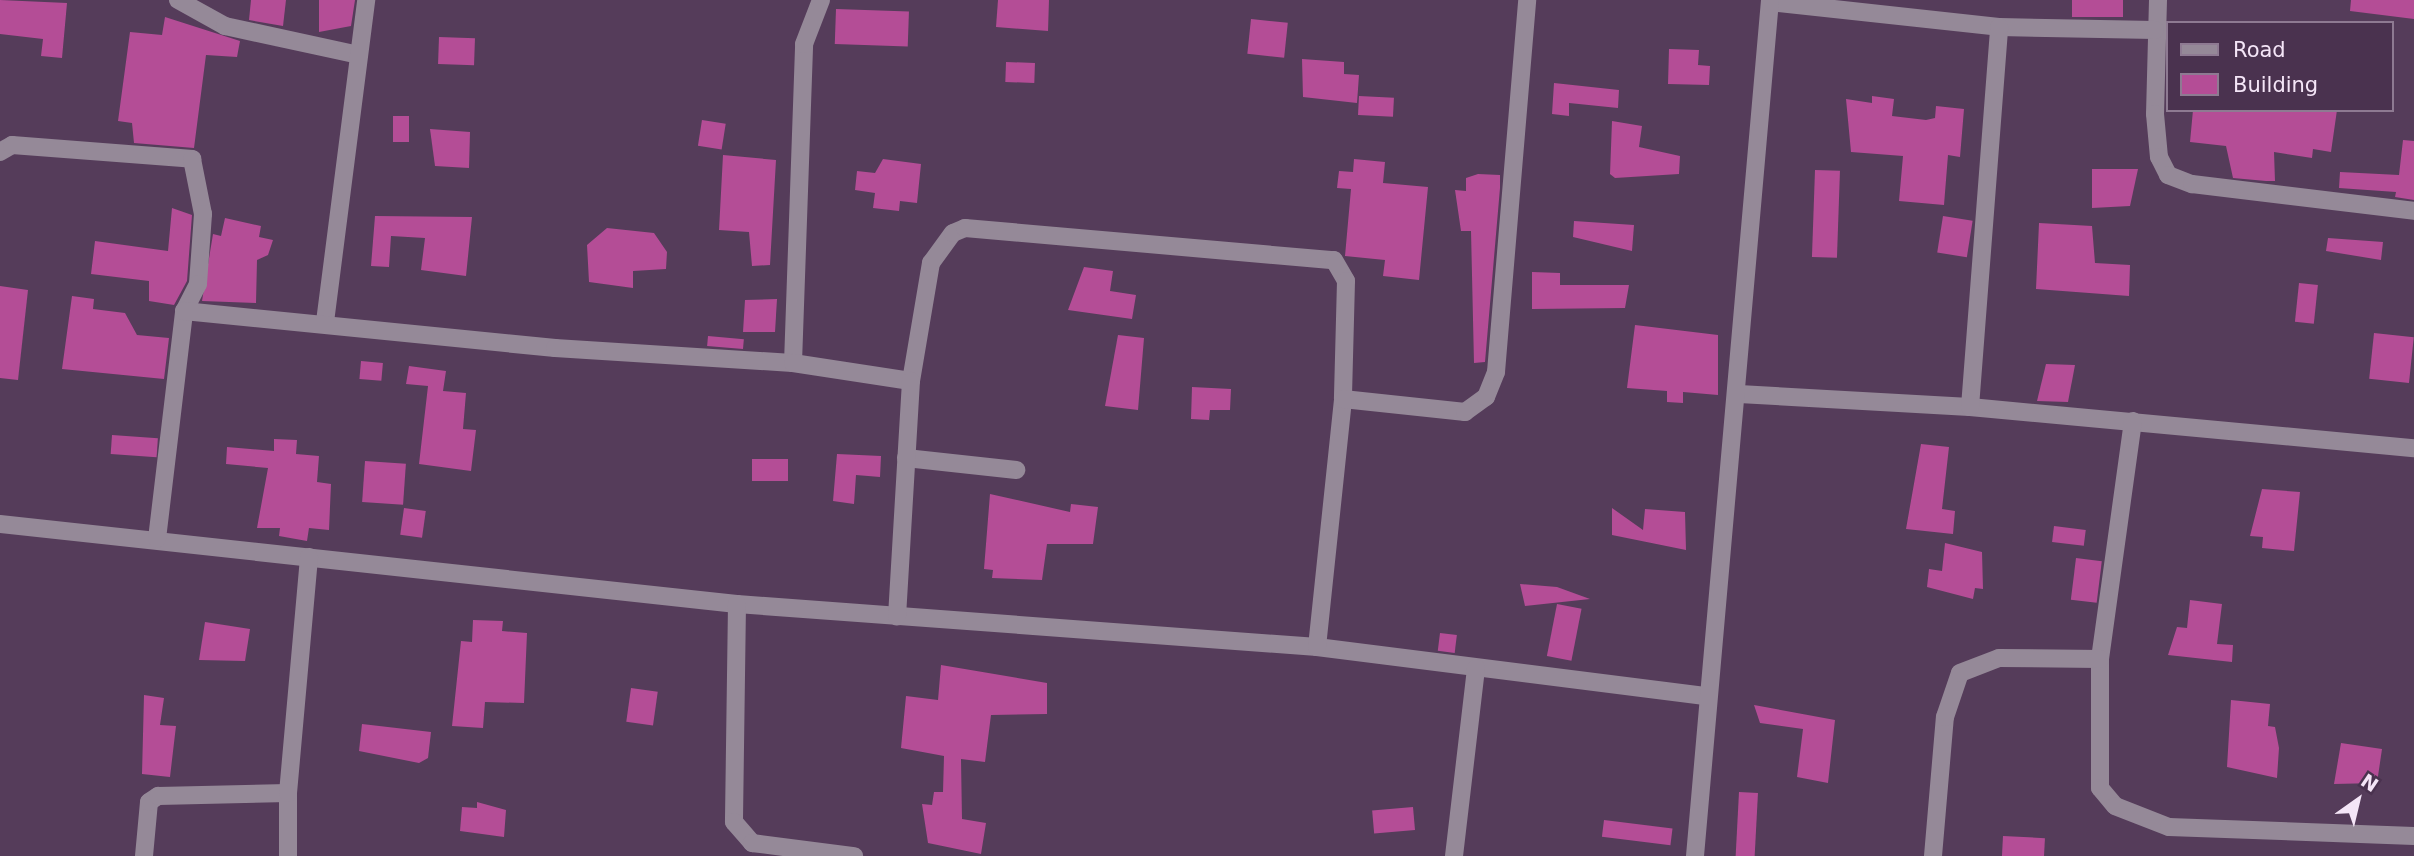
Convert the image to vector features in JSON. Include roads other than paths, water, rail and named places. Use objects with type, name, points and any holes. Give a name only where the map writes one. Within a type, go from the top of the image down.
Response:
[{"type":"street","points":[[178,0],[225,26],[359,55]]},
{"type":"street","points":[[325,322],[366,0]]},
{"type":"street","points":[[793,363],[804,44],[821,0]]},
{"type":"street","points":[[1343,399],[1465,412],[1486,397],[1496,372],[1527,0]]},
{"type":"street","points":[[2158,0],[2155,30],[2159,157],[2168,174],[2192,184],[2414,211]]},
{"type":"street","points":[[1695,856],[1707,696],[1738,394],[1770,1],[1998,27],[2155,30]]},
{"type":"street","points":[[1970,407],[1998,27]]},
{"type":"street","points":[[0,152],[12,145],[192,159],[203,214],[198,284],[184,312],[157,539]]},
{"type":"street","points":[[897,617],[911,381],[931,263],[953,233],[965,228],[1334,260],[1346,281],[1343,399],[1317,648]]},
{"type":"street","points":[[184,312],[325,322],[555,348],[793,363],[911,381]]},
{"type":"street","points":[[1738,394],[1970,407],[2414,448]]},
{"type":"street","points":[[2133,421],[2100,659],[2100,788],[2115,806],[2169,827],[2414,836]]},
{"type":"street","points":[[906,458],[1017,470]]},
{"type":"street","points":[[0,524],[737,604],[1317,648],[1707,696]]},
{"type":"street","points":[[288,856],[288,793],[309,557]]},
{"type":"street","points":[[737,604],[734,822],[752,843],[854,856]]},
{"type":"street","points":[[1933,856],[1943,730],[1949,691],[1960,673],[1999,658],[2100,659]]},
{"type":"street","points":[[1454,856],[1476,668]]},
{"type":"street","points":[[144,856],[149,802],[158,796],[288,793]]}]
